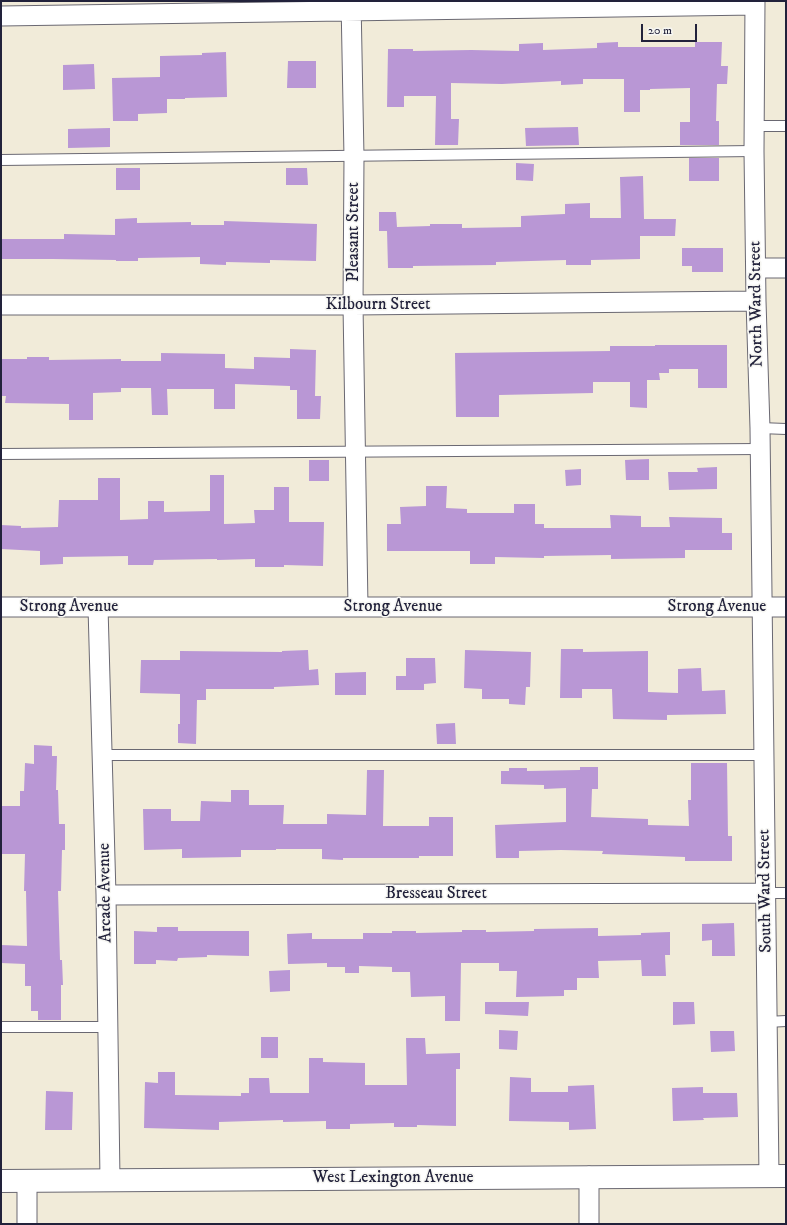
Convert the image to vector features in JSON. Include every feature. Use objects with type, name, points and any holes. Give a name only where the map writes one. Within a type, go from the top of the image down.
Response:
[{"type":"main road","name":"West Lexington Avenue","points":[[1,1180],[778,1176]]},
{"type":"street","points":[[1,16],[351,6],[755,3]]},
{"type":"street","name":"North Ward Street","points":[[755,3],[754,151],[762,607]]},
{"type":"street","name":"Pleasant Street","points":[[351,6],[354,157],[353,305],[358,607]]},
{"type":"street","points":[[756,268],[786,268]]},
{"type":"street","name":"Kilbourn Street","points":[[1,305],[353,305],[756,301]]},
{"type":"street","points":[[1,616],[10,607]]},
{"type":"street","name":"Strong Avenue","points":[[10,607],[786,607]]},
{"type":"street","name":"Arcade Avenue","points":[[98,607],[106,895],[110,1180]]},
{"type":"street","name":"South Ward Street","points":[[762,607],[767,1022],[778,1176]]},
{"type":"street","name":"Bresseau Street","points":[[106,895],[766,893]]},
{"type":"street","points":[[589,1176],[589,1224]]},
{"type":"street","points":[[27,1180],[27,1224]]},
{"type":"lane","points":[[754,126],[786,126]]},
{"type":"lane","points":[[1,160],[354,157],[754,151]]},
{"type":"lane","points":[[760,428],[786,429]]},
{"type":"lane","points":[[1,454],[760,449]]},
{"type":"lane","points":[[102,755],[764,755]]},
{"type":"lane","points":[[766,893],[786,893]]},
{"type":"lane","points":[[767,1022],[786,1021]]},
{"type":"lane","points":[[1,1027],[108,1027]]},
{"type":"building","points":[[618,42],[618,47],[695,47],[695,42],[722,42],[721,66],[728,66],[727,84],[717,84],[716,121],[719,121],[719,145],[680,145],[680,122],[690,122],[690,88],[640,90],[640,112],[624,112],[624,79],[583,79],[583,84],[561,85],[561,81],[502,84],[451,83],[451,119],[459,119],[458,145],[435,145],[436,96],[404,96],[404,107],[387,107],[388,49],[413,49],[413,51],[519,51],[519,44],[543,43],[543,50],[597,48],[597,43]]},
{"type":"building","points":[[226,52],[227,97],[167,99],[167,113],[138,114],[138,121],[113,121],[112,78],[160,77],[160,56],[202,55],[202,53]]},
{"type":"building","points":[[288,61],[316,61],[316,88],[287,88]]},
{"type":"building","points":[[94,64],[95,89],[63,90],[63,65]]},
{"type":"building","points":[[578,127],[579,145],[526,146],[525,128]]},
{"type":"building","points":[[110,128],[110,147],[68,148],[68,129]]},
{"type":"building","points":[[689,158],[719,158],[719,181],[689,181]]},
{"type":"building","points":[[516,163],[534,164],[533,181],[516,180]]},
{"type":"building","points":[[116,168],[140,168],[140,190],[116,190]]},
{"type":"building","points":[[286,168],[307,168],[308,185],[286,185]]},
{"type":"building","points":[[643,176],[644,219],[676,219],[675,236],[640,236],[640,259],[591,260],[591,265],[566,265],[566,260],[496,262],[496,265],[413,266],[413,268],[388,268],[387,231],[379,231],[379,212],[396,212],[397,227],[430,226],[430,224],[462,224],[462,228],[521,227],[521,216],[565,214],[565,204],[590,203],[590,218],[621,218],[620,177]]},
{"type":"building","points":[[137,218],[137,223],[191,222],[191,225],[224,225],[224,221],[317,224],[316,261],[270,260],[270,263],[226,262],[226,265],[200,264],[200,257],[138,258],[138,261],[1,259],[1,239],[64,239],[64,234],[115,235],[115,219]]},
{"type":"building","points":[[682,248],[723,248],[723,272],[692,272],[692,266],[682,266]]},
{"type":"building","points":[[727,345],[727,388],[698,388],[698,369],[669,369],[669,373],[659,373],[660,380],[647,380],[647,408],[630,407],[630,382],[593,382],[593,393],[499,395],[499,417],[456,417],[455,353],[610,351],[610,346]]},
{"type":"building","points":[[290,349],[316,350],[315,396],[321,396],[320,419],[297,419],[297,390],[290,390],[290,386],[235,384],[235,409],[214,409],[214,389],[167,389],[168,415],[152,415],[151,388],[121,388],[121,392],[93,393],[93,420],[69,420],[69,404],[5,403],[6,396],[1,396],[1,359],[49,357],[49,360],[121,359],[121,361],[161,361],[161,353],[225,354],[225,368],[254,369],[254,357],[290,358]]},
{"type":"building","points":[[649,459],[649,480],[626,480],[625,460]]},
{"type":"building","points":[[309,460],[329,460],[329,481],[309,481]]},
{"type":"building","points":[[717,467],[717,489],[669,490],[668,472],[698,472],[697,468]]},
{"type":"building","points":[[581,469],[581,485],[566,486],[565,470]]},
{"type":"building","points":[[210,475],[224,475],[224,524],[255,523],[254,510],[274,510],[274,487],[289,487],[289,522],[324,522],[323,566],[284,565],[284,567],[255,567],[255,559],[154,560],[153,565],[128,565],[128,556],[63,557],[63,564],[40,565],[40,551],[1,549],[1,525],[21,526],[21,528],[58,527],[59,500],[98,500],[98,478],[120,478],[120,520],[148,519],[148,501],[164,501],[164,512],[210,511]]},
{"type":"building","points":[[426,486],[447,486],[446,508],[467,509],[467,513],[514,513],[514,504],[535,504],[535,524],[544,524],[544,528],[611,528],[610,515],[641,516],[641,527],[670,527],[669,517],[722,518],[722,533],[732,533],[732,550],[685,550],[685,558],[611,559],[611,555],[544,556],[544,558],[495,557],[495,564],[470,564],[470,551],[387,551],[387,524],[401,524],[400,507],[426,506]]},
{"type":"building","points":[[561,649],[583,649],[583,652],[648,651],[648,692],[678,693],[678,669],[701,668],[702,691],[725,690],[726,714],[667,715],[667,720],[613,719],[612,689],[582,689],[582,698],[560,698]]},
{"type":"building","points":[[308,650],[309,670],[318,669],[319,685],[274,687],[274,689],[206,689],[206,700],[197,700],[196,744],[178,743],[178,724],[180,724],[180,694],[140,693],[141,660],[180,660],[180,651],[282,652]]},
{"type":"building","points":[[465,650],[531,652],[530,687],[526,687],[525,705],[509,704],[509,699],[482,699],[482,689],[464,688]]},
{"type":"building","points":[[406,658],[435,658],[436,683],[424,684],[424,690],[396,690],[396,676],[406,676]]},
{"type":"building","points":[[366,672],[366,695],[335,695],[335,673]]},
{"type":"building","points":[[455,723],[456,744],[437,744],[436,724]]},
{"type":"building","points":[[34,745],[52,746],[52,756],[57,756],[56,790],[58,790],[59,824],[65,824],[65,850],[62,850],[61,891],[58,891],[60,960],[62,960],[63,985],[61,985],[61,1020],[38,1020],[38,1011],[31,1011],[31,986],[25,986],[25,964],[1,963],[1,945],[27,946],[26,891],[24,891],[25,854],[1,854],[1,806],[20,806],[20,791],[24,791],[25,763],[34,764]]},
{"type":"building","points":[[691,763],[727,763],[728,836],[732,836],[732,861],[685,861],[685,857],[602,854],[603,851],[561,850],[519,851],[519,858],[496,858],[495,825],[566,822],[566,788],[544,789],[544,785],[501,784],[501,771],[509,771],[509,768],[527,768],[527,771],[580,770],[580,767],[598,767],[598,789],[592,789],[591,817],[648,819],[648,825],[689,826],[688,800],[691,800]]},
{"type":"building","points":[[367,770],[384,770],[383,826],[429,826],[429,817],[453,817],[453,856],[419,856],[419,858],[343,858],[343,860],[322,859],[322,849],[276,849],[241,850],[241,857],[182,858],[182,849],[144,850],[143,809],[171,809],[171,821],[200,821],[201,801],[231,802],[231,790],[249,790],[249,805],[284,805],[283,824],[327,824],[327,814],[366,815]]},
{"type":"building","points":[[734,923],[735,956],[712,956],[712,940],[702,941],[702,924]]},
{"type":"building","points":[[157,927],[178,927],[178,931],[249,931],[249,956],[207,955],[207,957],[178,958],[177,961],[156,960],[156,964],[134,964],[134,931],[157,932]]},
{"type":"building","points":[[598,928],[598,936],[641,935],[641,933],[670,932],[670,955],[665,955],[666,976],[642,976],[641,960],[598,961],[599,978],[577,978],[577,990],[564,990],[564,996],[516,997],[517,971],[499,971],[499,963],[461,963],[460,1021],[445,1021],[445,996],[411,997],[410,972],[392,972],[392,967],[359,966],[359,973],[345,973],[345,967],[327,967],[327,963],[288,964],[287,934],[312,933],[312,939],[363,939],[363,933],[392,933],[392,931],[416,931],[416,933],[486,930],[486,932],[534,931],[534,929]]},
{"type":"building","points":[[290,970],[290,991],[270,992],[269,971]]},
{"type":"building","points":[[485,1002],[529,1002],[528,1016],[485,1014]]},
{"type":"building","points":[[673,1002],[694,1002],[695,1024],[673,1025]]},
{"type":"building","points":[[499,1030],[518,1031],[517,1050],[499,1049]]},
{"type":"building","points":[[710,1031],[734,1031],[735,1051],[711,1052]]},
{"type":"building","points":[[261,1037],[278,1037],[278,1058],[261,1058]]},
{"type":"building","points":[[406,1038],[425,1038],[426,1054],[460,1053],[460,1069],[456,1069],[456,1126],[417,1125],[417,1127],[394,1127],[394,1123],[350,1124],[350,1129],[326,1129],[326,1121],[283,1122],[283,1120],[219,1122],[219,1130],[144,1128],[145,1082],[158,1083],[158,1072],[175,1072],[175,1095],[241,1096],[241,1093],[249,1093],[249,1078],[269,1078],[270,1093],[309,1093],[309,1058],[323,1058],[323,1062],[365,1063],[365,1085],[407,1085]]},
{"type":"building","points":[[510,1077],[531,1078],[531,1092],[568,1092],[568,1086],[594,1085],[596,1129],[569,1130],[569,1122],[509,1121]]},
{"type":"building","points":[[703,1087],[703,1093],[737,1093],[738,1117],[673,1121],[672,1088]]},
{"type":"building","points":[[46,1091],[73,1092],[72,1130],[45,1130]]}]
